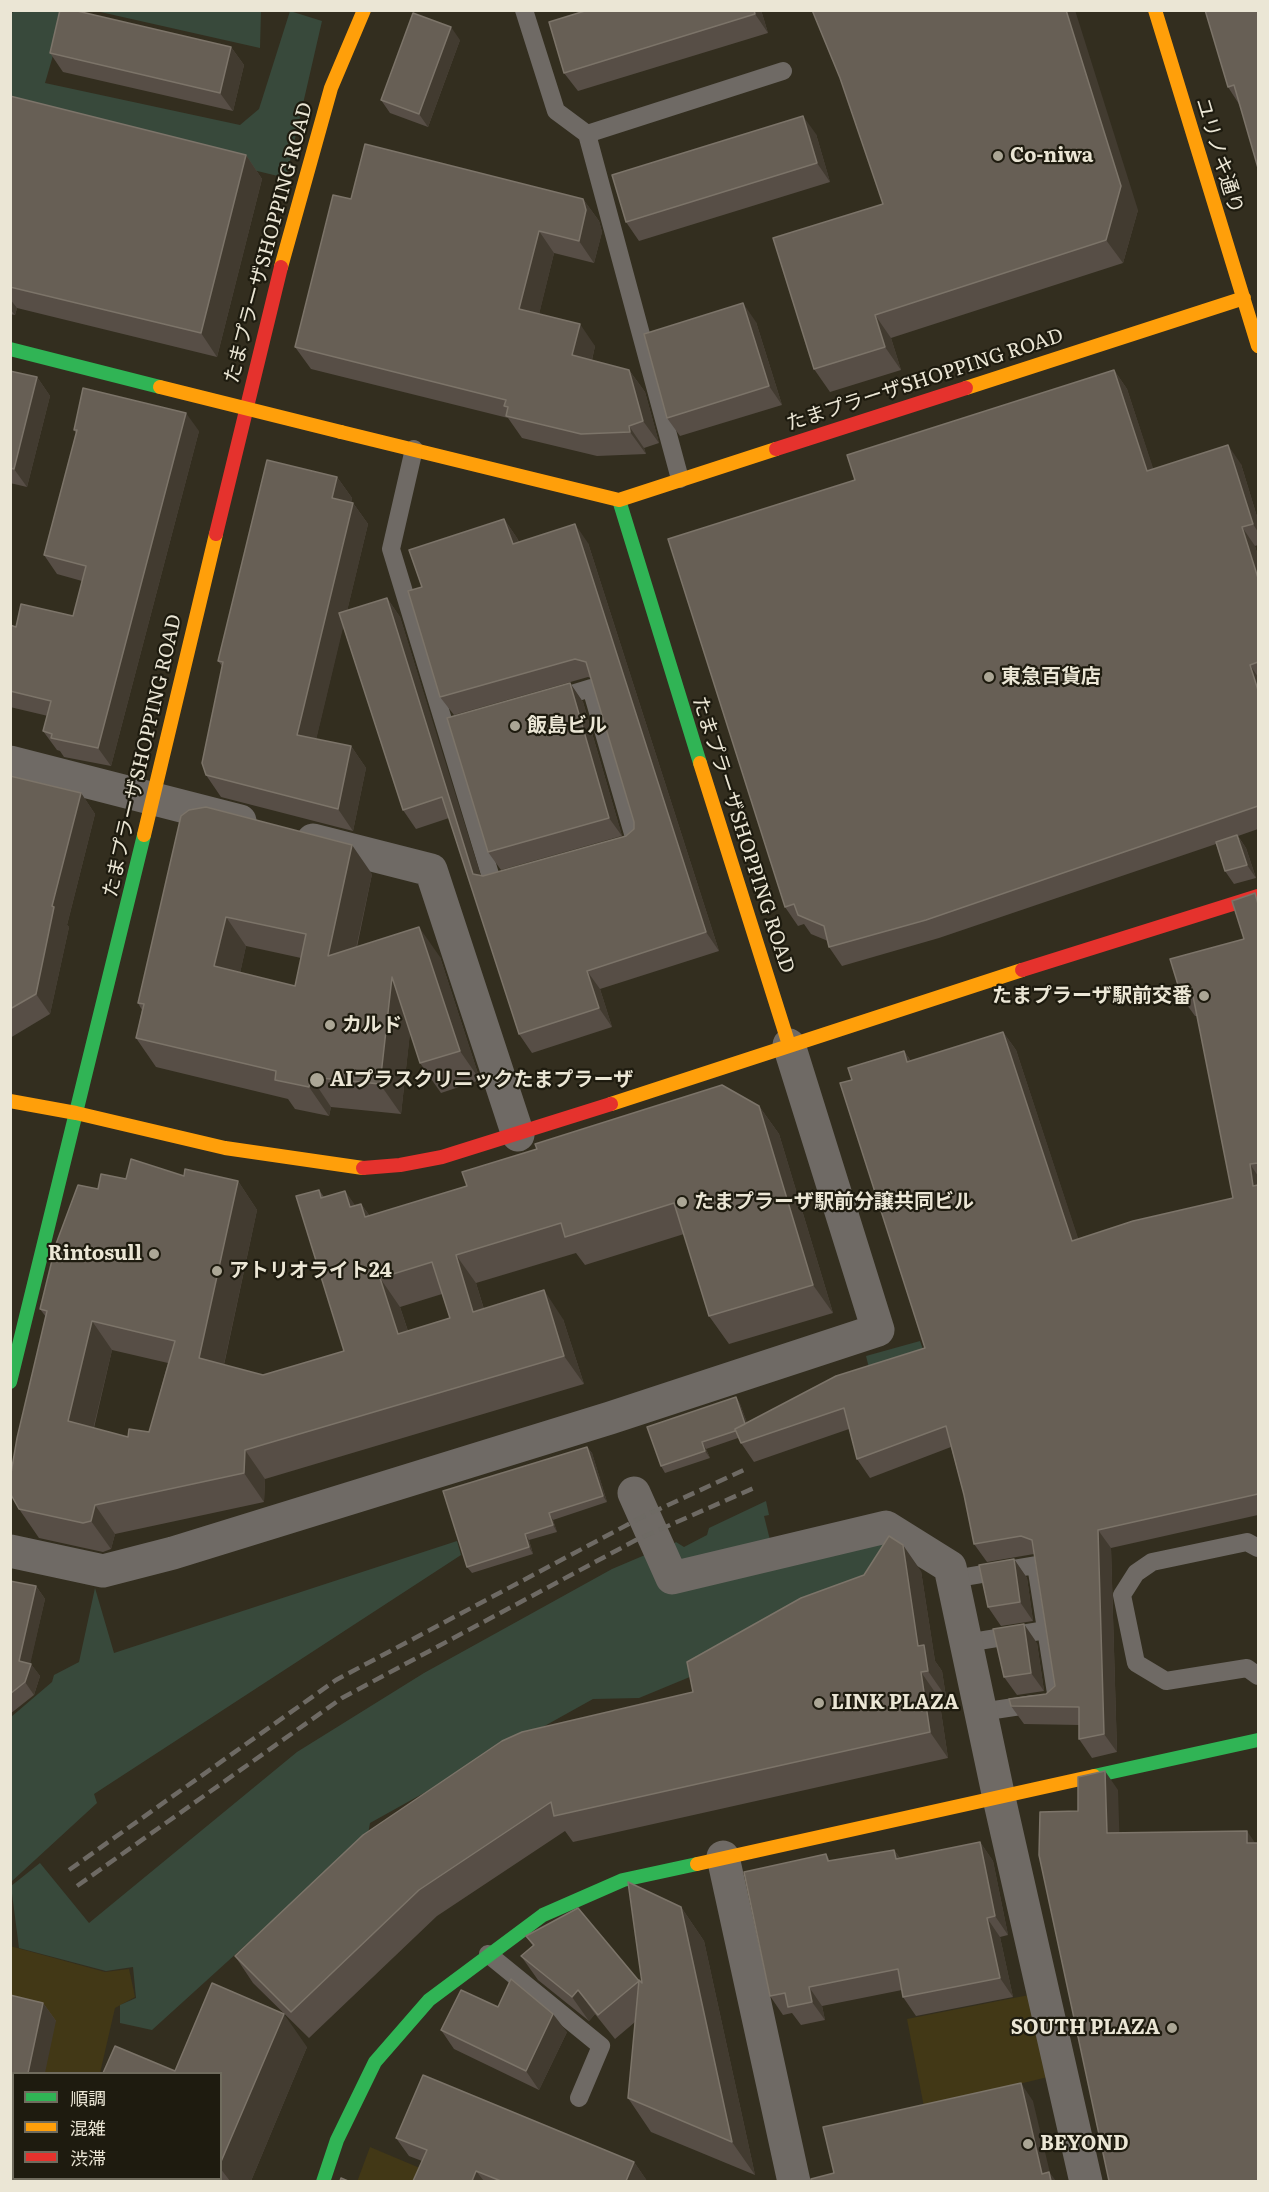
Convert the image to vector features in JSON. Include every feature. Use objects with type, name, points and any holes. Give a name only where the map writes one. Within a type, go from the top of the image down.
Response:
[{"type":"street","name":"たまプラーザSHOPPING ROAD","points":[[10,1382],[153,799],[259,350],[300,192],[331,88],[364,10]]},
{"type":"street","name":"ユリノキ通り","points":[[1155,10],[1251,296],[1258,346]]},
{"type":"street","name":"たまプラーザSHOPPING ROAD","points":[[10,349],[619,500],[1251,296]]},
{"type":"street","name":"たまプラーザSHOPPING ROAD","points":[[619,500],[629,539],[789,1045]]},
{"type":"street","points":[[10,762],[431,870],[518,1134]]},
{"type":"street","points":[[10,1101],[76,1113],[225,1148],[357,1168],[400,1165],[442,1157],[518,1134],[1258,896]]},
{"type":"street","points":[[10,1551],[103,1571],[173,1553],[610,1418],[878,1330],[789,1045]]},
{"type":"street","points":[[634,1494],[672,1578],[886,1527],[950,1567],[999,1798],[1086,2181]]},
{"type":"street","points":[[323,2181],[337,2140],[375,2062],[429,2000],[543,1915],[623,1880],[1258,1740]]},
{"type":"street","points":[[723,1857],[794,2181]]},
{"type":"lane","points":[[524,10],[556,111],[587,134],[680,479]]},
{"type":"lane","points":[[587,134],[783,71]]},
{"type":"lane","points":[[414,449],[391,549],[493,884],[525,875]]},
{"type":"lane","points":[[540,703],[591,688],[636,844],[613,850]]},
{"type":"lane","points":[[446,729],[488,717]]},
{"type":"lane","points":[[1258,1548],[1247,1542],[1152,1562],[1136,1573],[1122,1595],[1136,1663],[1166,1681],[1247,1668],[1258,1676]]},
{"type":"lane","points":[[953,1579],[1036,1565],[1057,1701],[981,1712]]},
{"type":"lane","points":[[966,1643],[1046,1630]]},
{"type":"lane","points":[[488,1954],[602,2046],[579,2098]]},
{"type":"shaded area","points":[[10,1946],[105,1972],[129,1969],[135,1997],[115,2008],[100,2072],[12,2072],[12,2120],[10,2119]]},
{"type":"shaded area","points":[[1029,1995],[1048,2077],[924,2107],[907,2019]]},
{"type":"shaded area","points":[[370,2147],[434,2174],[430,2181],[357,2182]]},
{"type":"green space","points":[[66,11],[45,83],[240,125],[259,109],[290,11],[322,21],[286,178],[19,113],[11,96],[11,13]]},
{"type":"green space","points":[[96,11],[261,11],[260,48]]},
{"type":"green space","points":[[920,1341],[929,1366],[873,1384],[866,1356]]},
{"type":"green space","points":[[766,1501],[769,1515],[764,1516],[771,1544],[679,1564],[672,1545],[676,1542],[684,1547],[707,1535],[709,1528]]},
{"type":"green space","points":[[885,1534],[911,1549],[697,1674],[639,1698],[593,1699],[370,1823],[368,1834],[152,2030],[120,2023],[120,2005],[136,1998],[133,1967],[106,1971],[19,1948],[11,1886],[40,1863],[89,1923],[297,1752],[424,1673],[612,1569],[645,1555],[666,1585]]},
{"type":"green space","points":[[457,1541],[461,1555],[94,1794],[97,1803],[11,1882],[11,1717],[52,1682],[54,1675],[79,1662],[95,1588],[114,1653]]},
{"type":"building","points":[[60,10],[73,10],[231,47],[220,93],[50,53]]},
{"type":"building","points":[[588,10],[754,10],[755,14],[564,73],[549,22]]},
{"type":"building","name":"Co-niwa","points":[[812,10],[1066,10],[1121,186],[1106,240],[875,315],[885,347],[814,369],[773,238],[883,204],[840,78]]},
{"type":"building","points":[[1205,10],[1258,10],[1258,168],[1234,85],[1228,87]]},
{"type":"building","points":[[413,13],[451,27],[419,114],[381,100]]},
{"type":"building","points":[[10,96],[246,155],[201,333],[10,287]]},
{"type":"building","points":[[803,116],[817,163],[626,222],[612,175]]},
{"type":"building","points":[[365,144],[583,199],[586,210],[579,241],[539,231],[519,309],[580,324],[572,355],[629,370],[643,421],[629,426],[630,432],[581,434],[506,416],[508,407],[504,406],[506,400],[295,347],[333,195],[351,199]]},
{"type":"building","points":[[743,303],[769,386],[667,418],[644,334]]},
{"type":"building","name":"東急百貨店","points":[[1114,370],[1147,471],[1228,445],[1253,524],[1242,527],[1258,578],[1258,662],[1250,665],[1258,690],[1258,806],[926,920],[829,947],[824,926],[798,915],[794,904],[785,907],[668,539],[855,480],[847,455]]},
{"type":"building","points":[[10,371],[37,377],[14,469],[10,468]]},
{"type":"building","points":[[83,388],[186,413],[98,748],[51,738],[52,734],[43,731],[51,701],[10,691],[10,625],[16,627],[21,604],[73,616],[86,566],[44,555],[77,430],[74,430]]},
{"type":"building","points":[[267,460],[337,477],[332,498],[353,503],[297,735],[351,746],[338,809],[206,775],[202,763],[223,662],[218,661]]},
{"type":"building","name":"飯島ビル","points":[[504,519],[513,544],[575,524],[706,932],[587,971],[599,1008],[519,1034],[442,797],[403,810],[339,613],[387,598],[473,874],[483,876],[626,836],[634,829],[634,822],[586,662],[575,659],[440,697],[408,591],[422,587],[409,550]]},
{"type":"building","points":[[570,683],[609,818],[488,852],[447,718]]},
{"type":"building","points":[[10,776],[81,793],[52,906],[54,907],[36,994],[10,1009]]},
{"type":"building","points":[[206,807],[352,845],[328,956],[419,927],[460,1051],[420,1063],[392,977],[380,1084],[311,1077],[309,1087],[275,1080],[276,1071],[136,1038],[144,1004],[138,1003],[181,816],[189,810]],"holes":[[[226,917],[306,934],[295,986],[214,966]]]},
{"type":"building","points":[[1237,835],[1247,865],[1225,871],[1216,842]]},
{"type":"building","points":[[1255,893],[1258,904],[1258,1163],[1250,1164],[1253,1186],[1258,1185],[1258,1494],[1098,1530],[1104,1734],[1079,1739],[1079,1707],[1011,1706],[1009,1699],[1046,1694],[1055,1686],[1032,1540],[1021,1536],[974,1544],[946,1426],[857,1459],[844,1408],[741,1443],[735,1429],[836,1376],[925,1348],[840,1083],[852,1080],[848,1068],[904,1051],[907,1062],[1003,1032],[1072,1241],[1133,1221],[1233,1198],[1193,996],[1182,998],[1170,959],[1244,939],[1232,901]]},
{"type":"building","points":[[722,1085],[759,1106],[813,1285],[709,1316],[674,1203],[565,1237],[561,1223],[456,1255],[473,1312],[544,1290],[564,1356],[245,1450],[244,1473],[95,1505],[91,1521],[83,1523],[19,1509],[10,1493],[10,1479],[17,1438],[47,1311],[40,1309],[56,1244],[78,1185],[98,1189],[101,1174],[126,1179],[131,1159],[184,1176],[185,1169],[238,1181],[199,1358],[263,1375],[344,1351],[296,1196],[319,1190],[321,1198],[345,1191],[350,1207],[361,1204],[365,1217],[467,1186],[462,1172],[537,1149],[535,1144]],"holes":[[[432,1262],[450,1318],[398,1334],[380,1278]],[[92,1321],[175,1341],[149,1432],[129,1429],[128,1437],[68,1421]]]},
{"type":"building","points":[[736,1397],[745,1424],[735,1431],[702,1442],[705,1451],[661,1466],[647,1427]]},
{"type":"building","points":[[587,1447],[603,1496],[549,1513],[553,1525],[525,1534],[529,1547],[467,1567],[443,1491]]},
{"type":"building","points":[[889,1536],[903,1545],[918,1646],[924,1645],[928,1671],[921,1672],[930,1732],[554,1816],[551,1802],[419,1890],[291,2012],[235,1956],[363,1835],[502,1741],[522,1732],[693,1692],[687,1662],[801,1598],[864,1575]]},
{"type":"building","points":[[1014,1559],[1020,1602],[988,1607],[979,1565]]},
{"type":"building","points":[[10,1581],[36,1586],[19,1661],[31,1664],[25,1682],[10,1694]]},
{"type":"building","points":[[1024,1624],[1031,1673],[1004,1677],[993,1629]]},
{"type":"building","name":"SOUTH PLAZA","points":[[1105,1771],[1107,1833],[1247,1831],[1247,1843],[1258,1843],[1258,2181],[1109,2181],[1039,1855],[1040,1812],[1078,1811],[1078,1777]]},
{"type":"building","points":[[980,1842],[995,1916],[987,1918],[1000,1978],[903,1997],[898,1969],[809,1987],[812,2002],[788,2007],[785,1993],[770,1996],[744,1872],[826,1854],[828,1861],[894,1850],[896,1859]]},
{"type":"building","points":[[628,1882],[681,1907],[732,2142],[628,2098],[639,1980],[642,1983]]},
{"type":"building","points":[[578,1908],[639,1981],[598,2015],[578,1990],[572,1997],[521,1956],[534,1945],[526,1936]]},
{"type":"building","points":[[511,1979],[553,2014],[526,2071],[441,2030],[461,1990],[498,2007]]},
{"type":"building","points":[[212,1983],[284,2014],[222,2159],[222,2072],[103,2072],[115,2046],[175,2071]]},
{"type":"building","points":[[10,1995],[43,2003],[28,2072],[12,2072],[12,2078],[10,2077]]},
{"type":"building","points":[[423,2075],[634,2162],[626,2181],[501,2181],[476,2171],[472,2181],[413,2181],[427,2150],[396,2138]]},
{"type":"building","points":[[1021,2083],[1042,2174],[1049,2172],[1051,2181],[811,2181],[811,2179],[834,2173],[823,2127]]},
{"type":"railway","points":[[69,1870],[336,1680],[640,1518],[748,1468]]},
{"type":"railway","points":[[77,1886],[342,1698],[636,1540],[754,1488]]},
{"type":"traffic: fast","points":[[10,349],[160,387]]},
{"type":"traffic: fast","points":[[619,500],[700,763]]},
{"type":"traffic: fast","points":[[10,1382],[144,835]]},
{"type":"traffic: fast","points":[[1094,1776],[1258,1740]]},
{"type":"traffic: fast","points":[[323,2182],[337,2140],[375,2062],[429,2000],[543,1915],[623,1880],[697,1864]]},
{"type":"traffic: slow","points":[[281,267],[331,88],[364,10]]},
{"type":"traffic: slow","points":[[1155,10],[1258,346]]},
{"type":"traffic: slow","points":[[966,388],[1244,298]]},
{"type":"traffic: slow","points":[[160,387],[341,432]]},
{"type":"traffic: slow","points":[[341,432],[619,500],[776,449]]},
{"type":"traffic: slow","points":[[144,835],[216,534]]},
{"type":"traffic: slow","points":[[700,763],[789,1045]]},
{"type":"traffic: slow","points":[[611,1104],[1022,970]]},
{"type":"traffic: slow","points":[[10,1101],[76,1113],[225,1148],[363,1168]]},
{"type":"traffic: slow","points":[[697,1864],[1094,1776]]},
{"type":"traffic: slow","points":[[54,2180],[57,2182]]},
{"type":"traffic: jam","points":[[216,534],[281,267]]},
{"type":"traffic: jam","points":[[776,449],[966,388]]},
{"type":"traffic: jam","points":[[1022,970],[1258,896]]},
{"type":"traffic: jam","points":[[363,1168],[400,1165],[442,1157],[611,1104]]},
{"type":"place","name":"Co-niwa","points":[[998,156]]},
{"type":"place","name":"東急百貨店","points":[[989,677]]},
{"type":"place","name":"飯島ビル","points":[[515,726]]},
{"type":"place","name":"たまプラーザ駅前交番","points":[[1204,996]]},
{"type":"place","name":"カルド","points":[[330,1025]]},
{"type":"place","name":"AIプラスクリニックたまプラーザ","points":[[317,1080]]},
{"type":"place","name":"たまプラーザ駅前分譲共同ビル","points":[[682,1202]]},
{"type":"place","name":"Rintosull","points":[[154,1254]]},
{"type":"place","name":"アトリオライト24","points":[[217,1271]]},
{"type":"place","name":"LINK PLAZA","points":[[819,1703]]},
{"type":"place","name":"SOUTH PLAZA","points":[[1172,2028]]},
{"type":"place","name":"BEYOND","points":[[1028,2144]]}]
